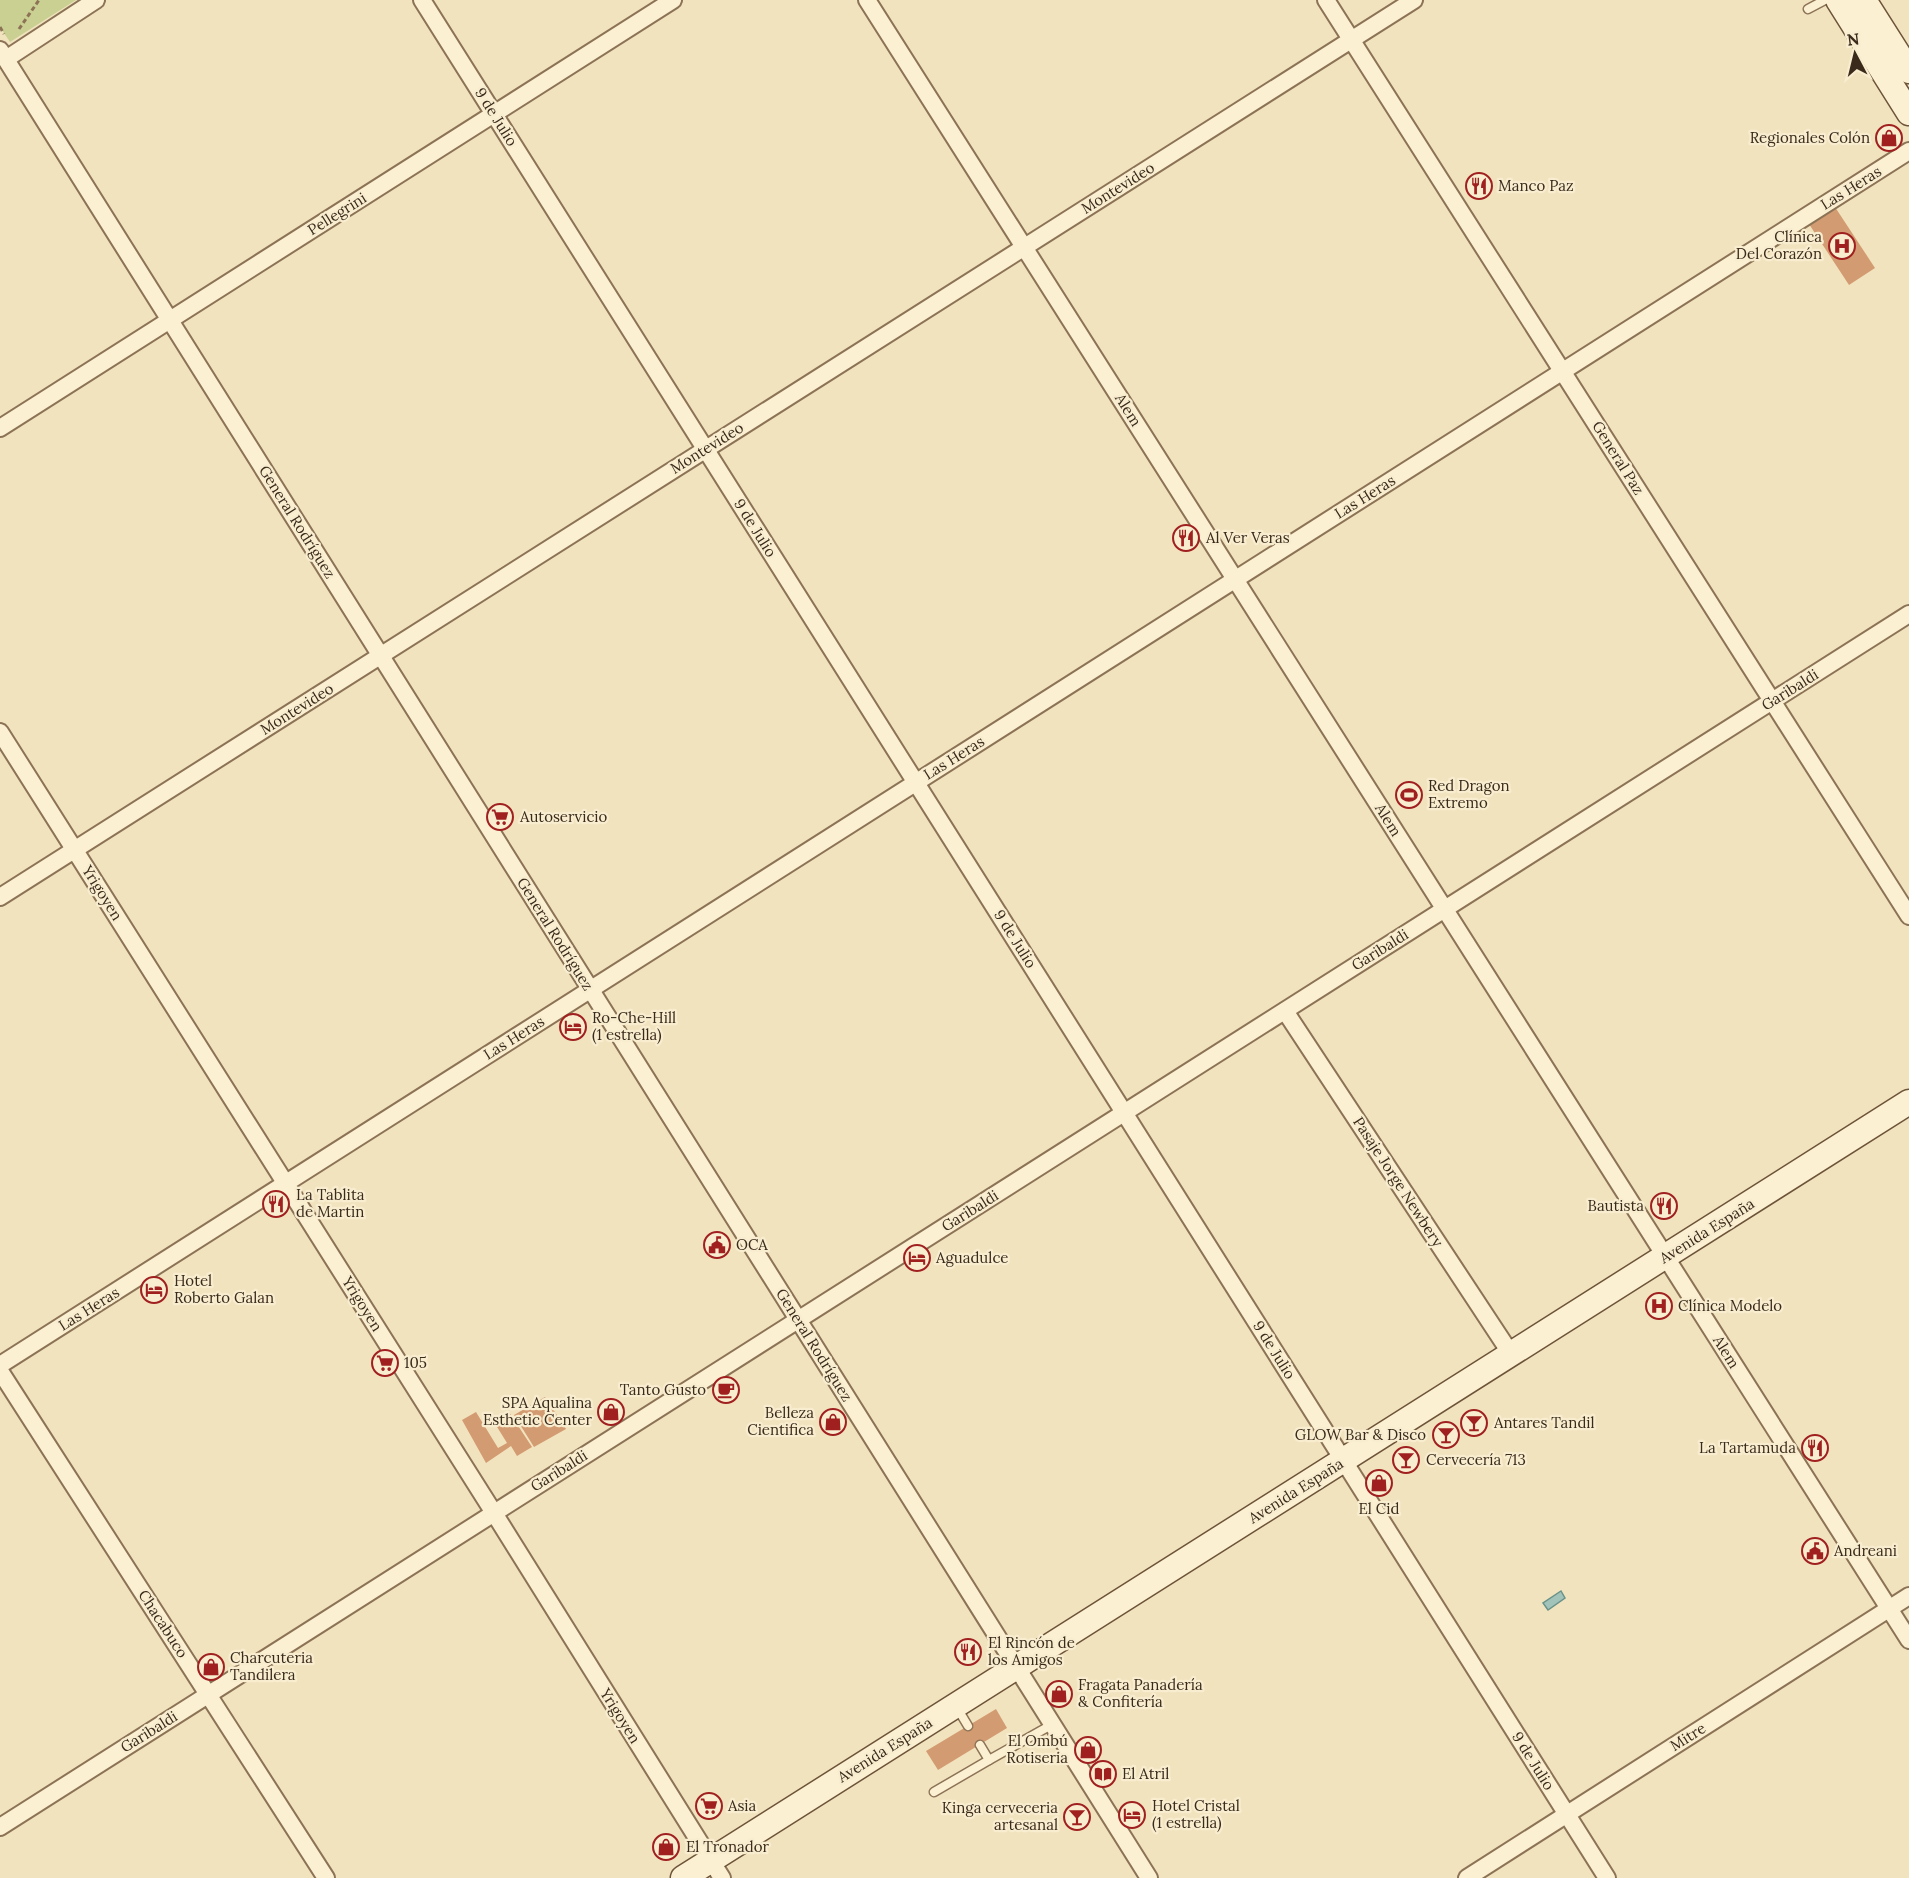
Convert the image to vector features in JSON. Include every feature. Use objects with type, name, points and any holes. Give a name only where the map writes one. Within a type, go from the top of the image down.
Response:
[{"type":"main road","points":[[1838,0],[1909,113]]},
{"type":"main road","points":[[1864,0],[1909,71]]},
{"type":"main road","name":"Avenida España","points":[[683,1878],[716,1869],[962,1716],[1017,1667],[1909,1102]]},
{"type":"street","points":[[3,55],[96,0]]},
{"type":"street","name":"9 de Julio","points":[[422,0],[1607,1878]]},
{"type":"street","name":"Pellegrini","points":[[0,428],[673,0]]},
{"type":"street","name":"Alem","points":[[867,0],[1909,1640]]},
{"type":"street","name":"General Paz","points":[[1326,0],[1909,916]]},
{"type":"street","name":"Montevideo","points":[[0,897],[1414,0]]},
{"type":"street","name":"General Rodríguez","points":[[3,55],[1149,1878]]},
{"type":"street","name":"Las Heras","points":[[0,1365],[1909,151]]},
{"type":"street","name":"Garibaldi","points":[[0,1827],[1909,614]]},
{"type":"street","name":"Yrigoyen","points":[[0,732],[494,1513],[716,1869]]},
{"type":"street","name":"Pasaje Jorge Newbery","points":[[1285,1011],[1511,1354]]},
{"type":"street","name":"Chacabuco","points":[[0,1371],[326,1878]]},
{"type":"street","name":"Mitre","points":[[1467,1878],[1909,1596]]},
{"type":"lane","points":[[1808,9],[1825,0]]},
{"type":"lane","points":[[934,1792],[1053,1724]]},
{"type":"lane","points":[[980,1745],[989,1760]]},
{"type":"path","points":[[16,34],[39,0]]},
{"type":"green space","points":[[0,0],[76,0],[10,42],[0,27]]},
{"type":"water","points":[[1561,1591],[1565,1598],[1548,1610],[1543,1603]]},
{"type":"building","name":"Clínica Del Corazón","points":[[1835,207],[1875,268],[1849,285],[1809,224]]},
{"type":"building","points":[[545,1397],[566,1429],[534,1447],[514,1415]]},
{"type":"building","points":[[476,1412],[498,1448],[507,1443],[494,1422],[509,1412],[532,1447],[517,1456],[511,1446],[486,1463],[462,1420]]},
{"type":"building","points":[[996,1709],[1007,1728],[938,1770],[926,1751]]},
{"type":"place","name":"Regionales Colón","points":[[1889,138]]},
{"type":"place","name":"Manco Paz","points":[[1479,186]]},
{"type":"place","name":"Clínica Del Corazón","points":[[1842,246]]},
{"type":"place","name":"Al Ver Veras","points":[[1186,538]]},
{"type":"place","name":"Red Dragon Extremo","points":[[1409,795]]},
{"type":"place","name":"Autoservicio","points":[[500,817]]},
{"type":"place","name":"Ro-Che-Hill (1 estrella)","points":[[573,1027]]},
{"type":"place","name":"La Tablita de Martin","points":[[276,1204]]},
{"type":"place","name":"Bautista","points":[[1664,1206]]},
{"type":"place","name":"OCA","points":[[717,1245]]},
{"type":"place","name":"Aguadulce","points":[[917,1258]]},
{"type":"place","name":"Hotel Roberto Galan","points":[[154,1290]]},
{"type":"place","name":"Clínica Modelo","points":[[1659,1306]]},
{"type":"place","name":"105","points":[[385,1363]]},
{"type":"place","name":"Tanto Gusto","points":[[726,1390]]},
{"type":"place","name":"SPA Aqualina Esthetic Center","points":[[611,1412]]},
{"type":"place","name":"Belleza Cientifica","points":[[833,1422]]},
{"type":"place","name":"Antares Tandil","points":[[1474,1423]]},
{"type":"place","name":"GLOW Bar & Disco","points":[[1446,1435]]},
{"type":"place","name":"La Tartamuda","points":[[1815,1448]]},
{"type":"place","name":"Cervecería 713","points":[[1406,1460]]},
{"type":"place","name":"El Cid","points":[[1379,1483]]},
{"type":"place","name":"Andreani","points":[[1815,1551]]},
{"type":"place","name":"El Rincón de los Amigos","points":[[968,1652]]},
{"type":"place","name":"Charcuteria Tandilera","points":[[211,1667]]},
{"type":"place","name":"Fragata Panadería & Confitería","points":[[1059,1694]]},
{"type":"place","name":"El Ombú Rotiseria","points":[[1088,1750]]},
{"type":"place","name":"El Atril","points":[[1103,1774]]},
{"type":"place","name":"Asia","points":[[709,1806]]},
{"type":"place","name":"Hotel Cristal (1 estrella)","points":[[1132,1815]]},
{"type":"place","name":"Kinga cerveceria artesanal","points":[[1077,1817]]},
{"type":"place","name":"El Tronador","points":[[666,1847]]}]
